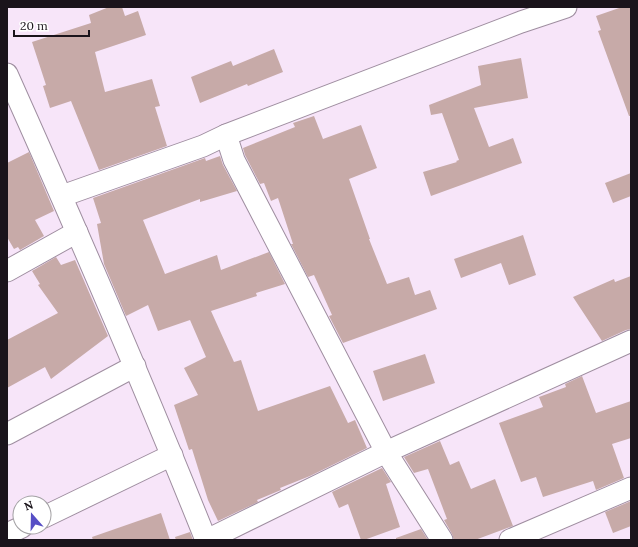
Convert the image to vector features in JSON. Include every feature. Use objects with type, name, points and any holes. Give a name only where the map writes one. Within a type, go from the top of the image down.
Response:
[{"type":"street","points":[[62,196],[203,146],[226,135],[519,15],[566,7]]},
{"type":"street","points":[[8,77],[62,196],[135,366],[207,540],[386,452],[631,341]]},
{"type":"street","points":[[226,135],[234,160],[386,452],[442,540]]},
{"type":"street","points":[[7,271],[77,232]]},
{"type":"street","points":[[7,434],[135,366]]},
{"type":"street","points":[[52,513],[172,455]]},
{"type":"street","points":[[510,540],[631,488]]},
{"type":"building","points":[[109,7],[122,7],[125,16],[138,11],[146,35],[95,52],[105,92],[152,79],[160,106],[155,107],[167,146],[99,170],[71,101],[50,108],[43,86],[46,85],[32,42],[91,23],[89,15]]},
{"type":"building","points":[[622,7],[631,7],[631,116],[629,116],[598,31],[601,30],[596,16]]},
{"type":"building","points":[[274,49],[283,72],[248,86],[247,84],[200,103],[191,77],[231,61],[233,66]]},
{"type":"building","points":[[521,58],[528,98],[474,108],[489,147],[513,138],[522,163],[431,196],[423,172],[457,162],[456,161],[459,160],[442,113],[431,115],[429,105],[481,85],[478,66]]},
{"type":"building","points":[[314,116],[323,139],[361,125],[377,168],[349,179],[369,239],[387,284],[409,277],[415,295],[430,290],[437,309],[343,343],[329,316],[332,315],[314,275],[308,277],[291,244],[293,244],[278,198],[271,201],[264,183],[260,184],[243,148],[295,127],[293,123]]},
{"type":"building","points":[[29,152],[54,211],[35,220],[44,236],[20,250],[18,247],[14,249],[7,237],[7,163]]},
{"type":"building","points":[[220,156],[223,165],[237,191],[200,202],[200,199],[143,220],[165,274],[217,255],[221,270],[269,252],[285,284],[256,293],[257,296],[211,311],[234,362],[241,360],[258,411],[330,386],[348,423],[355,420],[367,448],[310,476],[280,488],[281,490],[257,500],[258,502],[218,521],[208,500],[192,449],[189,450],[174,405],[198,395],[184,368],[206,357],[190,320],[158,331],[148,305],[126,316],[104,264],[97,224],[101,223],[93,198],[205,158],[206,161]]},
{"type":"building","points":[[631,173],[631,196],[613,203],[605,183]]},
{"type":"building","points":[[523,235],[536,275],[509,285],[501,263],[461,278],[454,259]]},
{"type":"building","points":[[56,257],[61,265],[75,260],[108,336],[51,379],[45,367],[7,388],[7,340],[58,313],[38,285],[40,284],[32,271]]},
{"type":"building","points":[[631,276],[631,329],[602,341],[573,297],[614,279],[615,282]]},
{"type":"building","points":[[425,354],[435,383],[383,401],[373,371]]},
{"type":"building","points":[[582,376],[596,413],[631,401],[631,438],[612,444],[624,478],[596,490],[593,481],[543,497],[536,477],[521,482],[499,423],[543,407],[539,397],[566,387],[565,384]]},
{"type":"building","points":[[440,441],[450,465],[459,461],[471,489],[495,479],[513,526],[475,540],[454,540],[444,520],[447,519],[428,469],[414,473],[404,457]]},
{"type":"building","points":[[382,468],[391,482],[386,484],[400,527],[361,540],[348,504],[339,508],[332,492]]},
{"type":"building","points":[[631,501],[631,526],[613,533],[605,512]]},
{"type":"building","points":[[161,513],[170,540],[93,540],[92,537]]},
{"type":"building","points":[[421,529],[428,540],[396,540],[396,538]]},
{"type":"building","points":[[190,532],[193,540],[176,540],[175,537]]}]
